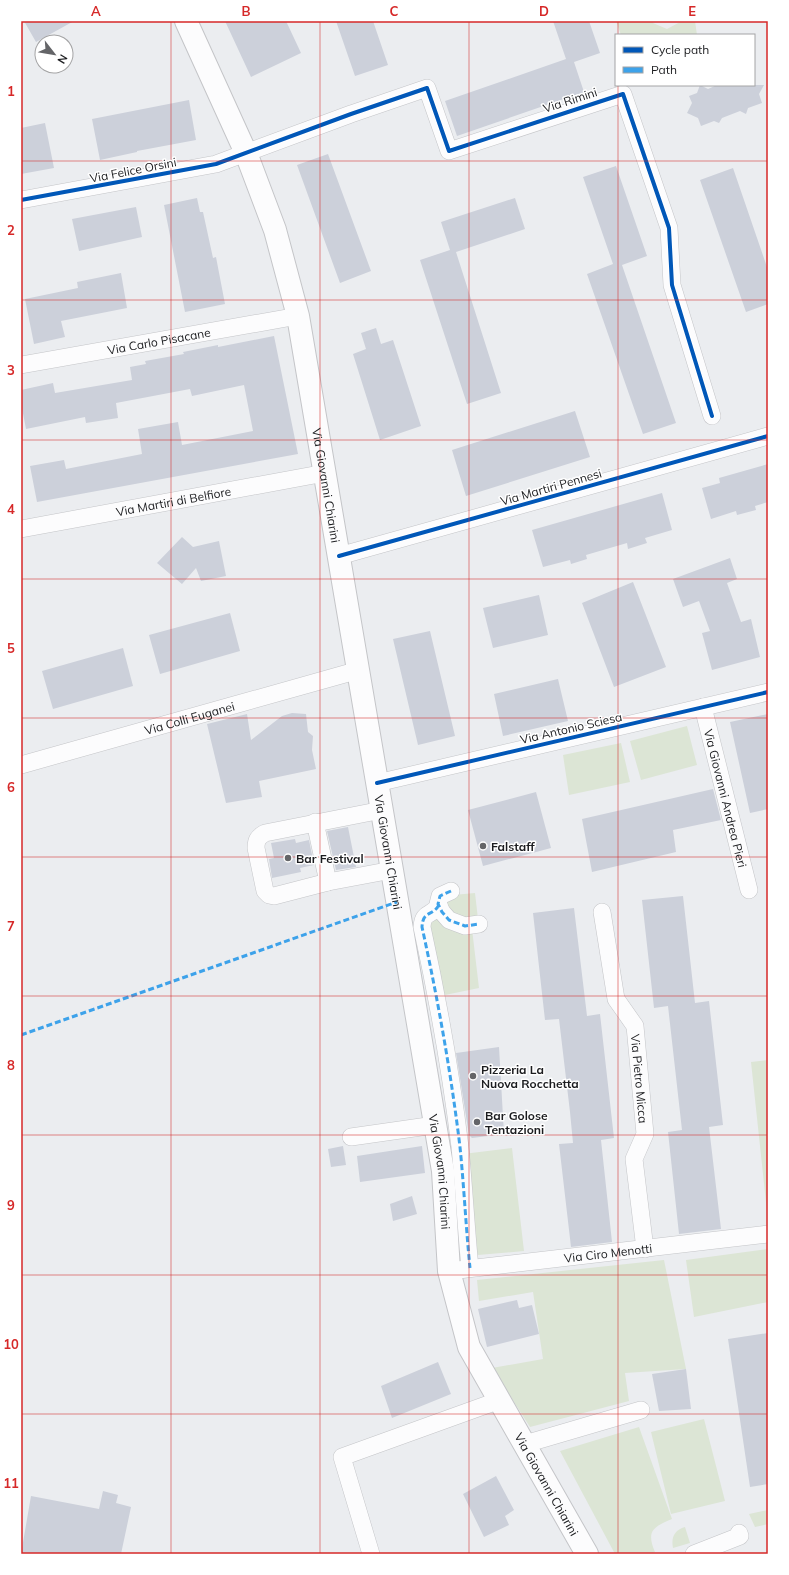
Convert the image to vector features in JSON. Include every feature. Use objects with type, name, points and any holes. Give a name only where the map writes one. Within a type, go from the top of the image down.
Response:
[{"type":"main road","name":"Via Giovanni Chiarini","points":[[186,21],[246,153],[276,230],[298,316],[443,1170],[459,1270],[469,1347],[587,1554]]},
{"type":"street","name":"Via Rimini","points":[[246,153],[427,88],[449,150],[623,94],[669,228],[672,285],[712,416]]},
{"type":"street","name":"Via Felice Orsini","points":[[21,200],[216,164],[246,153]]},
{"type":"street","name":"Via Carlo Pisacane","points":[[21,365],[298,316]]},
{"type":"street","name":"Via Martiri Pennesi","points":[[339,556],[768,436]]},
{"type":"street","name":"Via Martiri di Belfiore","points":[[21,529],[325,473]]},
{"type":"street","name":"Via Colli Euganei","points":[[21,765],[358,670]]},
{"type":"street","name":"Via Antonio Sciesa","points":[[378,783],[768,692]]},
{"type":"street","name":"Via Giovanni Andrea Pieri","points":[[703,707],[742,854],[749,890]]},
{"type":"street","points":[[382,810],[265,832],[256,841],[256,848],[265,892],[274,896],[328,882],[392,870]]},
{"type":"street","points":[[315,822],[328,882]]},
{"type":"street","points":[[451,891],[440,896],[437,909],[426,916],[423,920],[422,927],[440,1019],[458,1132],[464,1190],[459,1270]]},
{"type":"street","points":[[439,905],[445,916],[456,923],[464,926],[478,924]]},
{"type":"street","name":"Via Pietro Micca","points":[[602,912],[616,998],[635,1026],[645,1134],[634,1158],[645,1249]]},
{"type":"street","points":[[351,1137],[435,1125]]},
{"type":"street","name":"Via Ciro Menotti","points":[[459,1270],[768,1234]]},
{"type":"street","points":[[371,1554],[342,1457],[500,1400]]},
{"type":"street","points":[[525,1444],[642,1410]]},
{"type":"street","points":[[694,1554],[740,1536],[739,1532]]},
{"type":"green space","points":[[616,21],[652,21],[653,23],[667,29],[682,21],[695,21],[697,34],[621,34]]},
{"type":"green space","points":[[687,726],[697,765],[641,780],[630,741]]},
{"type":"green space","points":[[621,743],[630,782],[569,795],[563,755]]},
{"type":"green space","points":[[475,893],[478,919],[472,929],[479,988],[440,996],[424,920],[442,896]]},
{"type":"green space","points":[[768,1060],[768,1221],[751,1062]]},
{"type":"green space","points":[[512,1148],[524,1251],[478,1255],[472,1252],[463,1154]]},
{"type":"green space","points":[[768,1249],[768,1302],[694,1317],[686,1260]]},
{"type":"green space","points":[[664,1260],[686,1369],[625,1373],[629,1401],[530,1427],[492,1368],[543,1359],[533,1292],[479,1301],[477,1280]]},
{"type":"green space","points":[[704,1419],[725,1501],[671,1514],[651,1432]]},
{"type":"green space","points":[[639,1427],[672,1519],[656,1527],[651,1534],[652,1545],[655,1552],[650,1554],[615,1554],[560,1451]]},
{"type":"green space","points":[[768,1510],[768,1524],[755,1527],[749,1514]]},
{"type":"green space","points":[[685,1527],[690,1543],[673,1548],[672,1541],[674,1535],[678,1530]]},
{"type":"building","points":[[24,21],[74,21],[50,34],[34,34],[34,38]]},
{"type":"building","points":[[225,21],[286,21],[301,53],[251,77]]},
{"type":"building","points":[[336,21],[373,21],[388,65],[355,76]]},
{"type":"building","points":[[553,21],[589,21],[600,53],[574,62],[584,92],[457,136],[445,101],[566,59]]},
{"type":"building","points":[[764,85],[759,94],[762,103],[748,108],[746,114],[740,111],[722,118],[719,123],[714,121],[701,126],[698,118],[687,113],[692,103],[689,96],[697,93],[700,86],[708,89],[715,86]]},
{"type":"building","points":[[189,100],[196,140],[137,151],[100,160],[92,119]]},
{"type":"building","points":[[45,123],[54,168],[21,174],[21,128]]},
{"type":"building","points":[[328,154],[371,271],[340,283],[297,165]]},
{"type":"building","points":[[616,166],[647,256],[622,265],[676,423],[643,434],[587,274],[613,264],[583,177]]},
{"type":"building","points":[[733,168],[768,270],[768,304],[746,312],[700,180]]},
{"type":"building","points":[[197,198],[200,212],[203,212],[213,258],[216,257],[225,304],[185,312],[164,205]]},
{"type":"building","points":[[515,198],[525,229],[456,252],[501,393],[467,404],[420,260],[450,250],[441,222]]},
{"type":"building","points":[[136,207],[142,237],[79,251],[72,219]]},
{"type":"building","points":[[121,273],[127,308],[61,321],[65,337],[34,344],[25,299],[78,288],[77,282]]},
{"type":"building","points":[[376,328],[381,344],[393,340],[421,426],[380,440],[353,354],[366,349],[361,333]]},
{"type":"building","points":[[274,336],[298,454],[37,502],[30,466],[64,460],[66,469],[142,454],[138,429],[178,422],[182,445],[253,431],[244,385],[192,396],[190,389],[116,403],[118,418],[86,423],[85,417],[26,429],[21,403],[21,390],[53,383],[55,393],[132,380],[130,367],[146,364],[145,361],[184,354],[183,352],[218,345],[218,347]]},
{"type":"building","points":[[575,411],[590,457],[466,496],[452,450]]},
{"type":"building","points":[[768,464],[768,502],[755,506],[756,510],[737,515],[736,511],[711,519],[702,488],[720,483],[719,478]]},
{"type":"building","points":[[662,493],[672,530],[645,538],[647,543],[628,549],[627,543],[586,555],[587,559],[571,564],[570,560],[543,567],[532,530]]},
{"type":"building","points":[[182,537],[193,547],[219,541],[226,576],[201,581],[196,568],[182,584],[157,563]]},
{"type":"building","points":[[730,558],[737,579],[727,583],[741,622],[751,619],[760,657],[712,670],[702,633],[710,631],[699,601],[683,607],[673,579]]},
{"type":"building","points":[[633,582],[666,667],[614,687],[582,603]]},
{"type":"building","points":[[539,595],[548,635],[493,648],[483,608]]},
{"type":"building","points":[[230,613],[240,651],[160,674],[149,635]]},
{"type":"building","points":[[430,631],[455,736],[418,745],[393,639]]},
{"type":"building","points":[[123,648],[133,686],[53,709],[42,671]]},
{"type":"building","points":[[558,679],[568,721],[503,736],[494,694]]},
{"type":"building","points":[[292,713],[306,714],[308,732],[313,736],[312,750],[316,769],[259,781],[262,797],[226,803],[207,724],[247,714],[251,740],[282,716]]},
{"type":"building","points":[[768,714],[768,809],[750,813],[730,722]]},
{"type":"building","points":[[713,789],[721,820],[673,830],[676,852],[592,872],[582,819]]},
{"type":"building","points":[[536,792],[551,848],[483,866],[468,810]]},
{"type":"building","points":[[348,827],[356,867],[336,870],[327,831]]},
{"type":"building","points":[[295,839],[296,843],[309,840],[314,865],[300,868],[301,872],[272,878],[269,859],[274,858],[271,843]]},
{"type":"building","points":[[683,896],[695,1003],[709,1001],[723,1125],[709,1127],[721,1229],[679,1234],[668,1132],[682,1130],[668,1006],[654,1008],[642,900]]},
{"type":"building","points":[[574,908],[587,1016],[600,1014],[614,1138],[601,1140],[612,1242],[571,1247],[559,1144],[573,1143],[570,1112],[559,1019],[545,1020],[533,913]]},
{"type":"building","points":[[499,1047],[504,1134],[472,1138],[469,1135],[456,1053]]},
{"type":"building","points":[[343,1146],[346,1165],[331,1167],[328,1149]]},
{"type":"building","points":[[422,1146],[425,1173],[360,1182],[357,1156]]},
{"type":"building","points":[[412,1196],[417,1214],[393,1221],[390,1204]]},
{"type":"building","points":[[517,1300],[519,1308],[532,1305],[539,1334],[487,1347],[478,1309]]},
{"type":"building","points":[[768,1333],[768,1484],[750,1487],[728,1339]]},
{"type":"building","points":[[438,1362],[451,1394],[392,1418],[381,1386]]},
{"type":"building","points":[[686,1369],[691,1409],[659,1411],[652,1374]]},
{"type":"building","points":[[496,1476],[514,1510],[505,1516],[509,1525],[484,1537],[463,1494]]},
{"type":"building","points":[[103,1491],[118,1495],[116,1503],[131,1507],[121,1554],[21,1554],[31,1496],[99,1509]]},
{"type":"marked path","points":[[451,891],[440,896],[438,904],[442,912],[449,920],[465,926],[479,924]]},
{"type":"marked path","points":[[21,1035],[397,902]]},
{"type":"marked path","points":[[439,905],[434,911],[424,918],[422,927],[444,1037],[453,1092],[460,1147],[470,1268]]},
{"type":"cycle path","points":[[21,200],[216,164],[351,114],[427,88],[449,151],[623,94],[669,228],[672,285],[712,416]]},
{"type":"cycle path","points":[[339,556],[768,436]]},
{"type":"cycle path","points":[[377,783],[768,692]]},
{"type":"place","name":"Falstaff","points":[[483,846]]},
{"type":"place","name":"Bar Festival","points":[[288,858]]},
{"type":"place","name":"Pizzeria La Nuova Rocchetta","points":[[473,1076]]},
{"type":"place","name":"Bar Golose Tentazioni","points":[[477,1122]]}]
